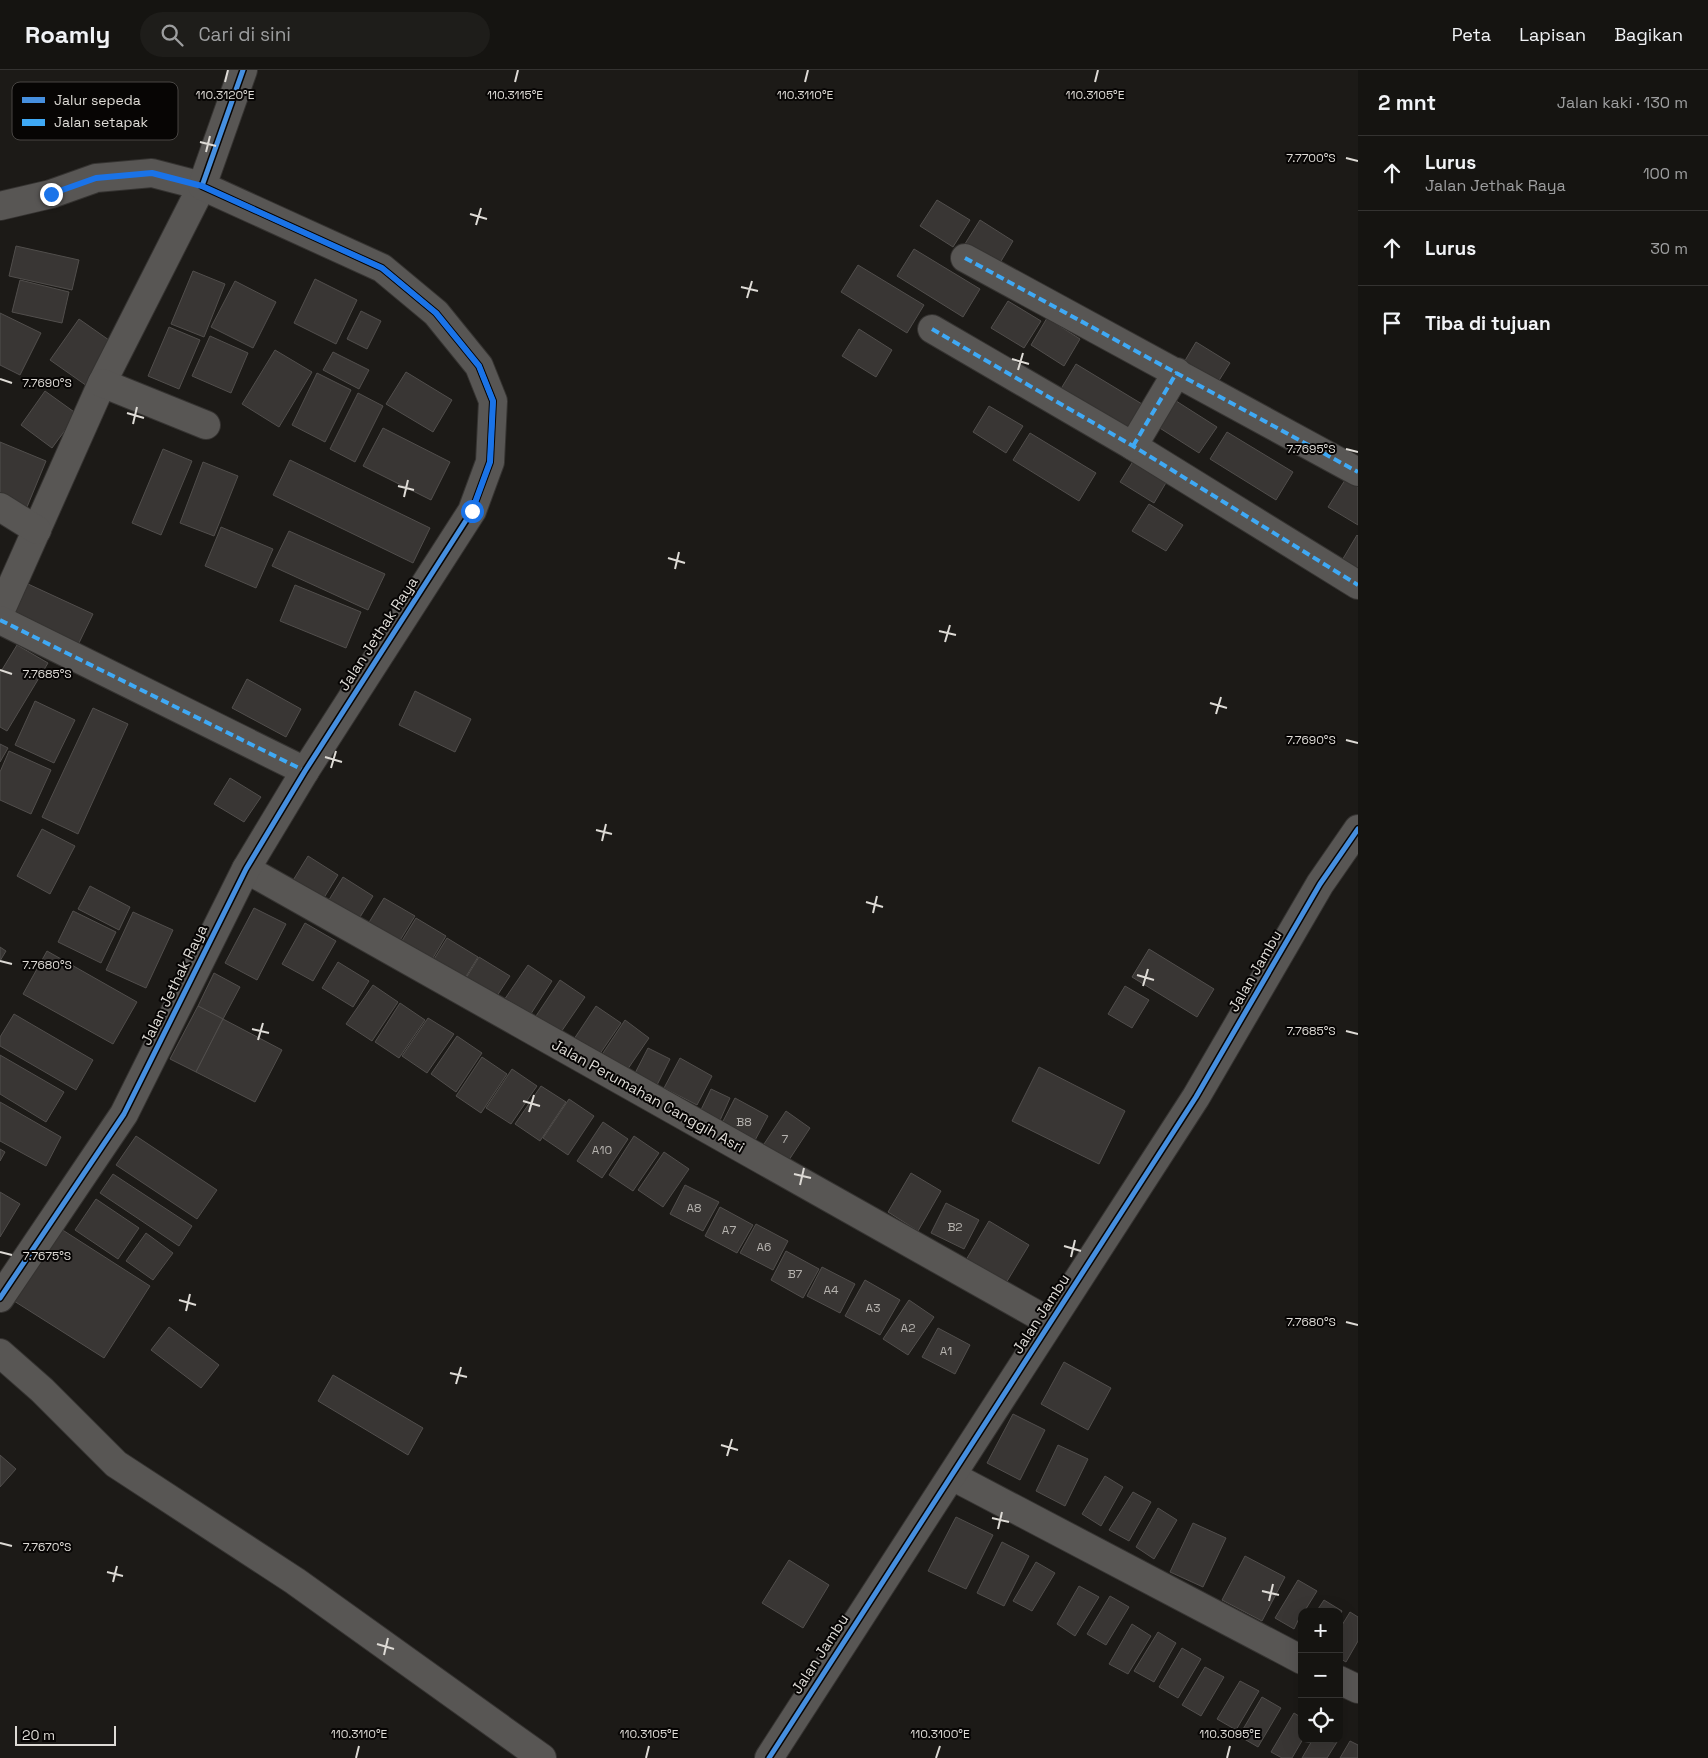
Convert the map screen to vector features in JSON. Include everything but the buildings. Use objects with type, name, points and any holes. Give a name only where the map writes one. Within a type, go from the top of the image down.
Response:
[{"type":"street","points":[[0,612],[102,383],[202,186],[243,70]]},
{"type":"street","name":"Jalan Jethak Raya","points":[[0,206],[51,194],[96,178],[152,173],[202,186],[382,268],[436,313],[479,366],[493,401],[490,462],[472,511],[305,771],[246,869],[124,1114],[2,1291]]},
{"type":"street","points":[[965,258],[1358,472]]},
{"type":"street","points":[[932,329],[1133,446],[1358,585]]},
{"type":"street","points":[[1133,446],[1176,372]]},
{"type":"street","points":[[102,383],[206,425]]},
{"type":"street","points":[[0,507],[37,530]]},
{"type":"street","points":[[0,620],[305,771]]},
{"type":"street","name":"Jalan Jambu","points":[[770,1758],[1196,1097],[1320,884],[1358,829]]},
{"type":"street","name":"Jalan Perumahan Canggih Asri","points":[[246,869],[1050,1322]]},
{"type":"street","points":[[0,1353],[42,1390],[116,1464],[295,1581],[542,1758]]},
{"type":"street","points":[[952,1476],[1298,1658]]},
{"type":"street","points":[[1343,1682],[1358,1690]]},
{"type":"marked path","points":[[965,258],[1358,472]]},
{"type":"marked path","points":[[932,329],[1133,446],[1358,585]]},
{"type":"marked path","points":[[1133,446],[1177,372]]},
{"type":"marked path","points":[[0,620],[305,771]]},
{"type":"cycle path","points":[[0,1298],[124,1114],[246,869],[305,771],[472,511],[490,462],[493,401],[479,366],[436,313],[382,268],[202,186],[243,70]]},
{"type":"cycle path","points":[[769,1758],[1196,1097],[1320,884],[1358,829]]},
{"type":"route","points":[[51,194],[96,178],[152,173],[202,186],[382,268],[436,313],[479,366],[493,401],[490,462],[472,511]]}]
